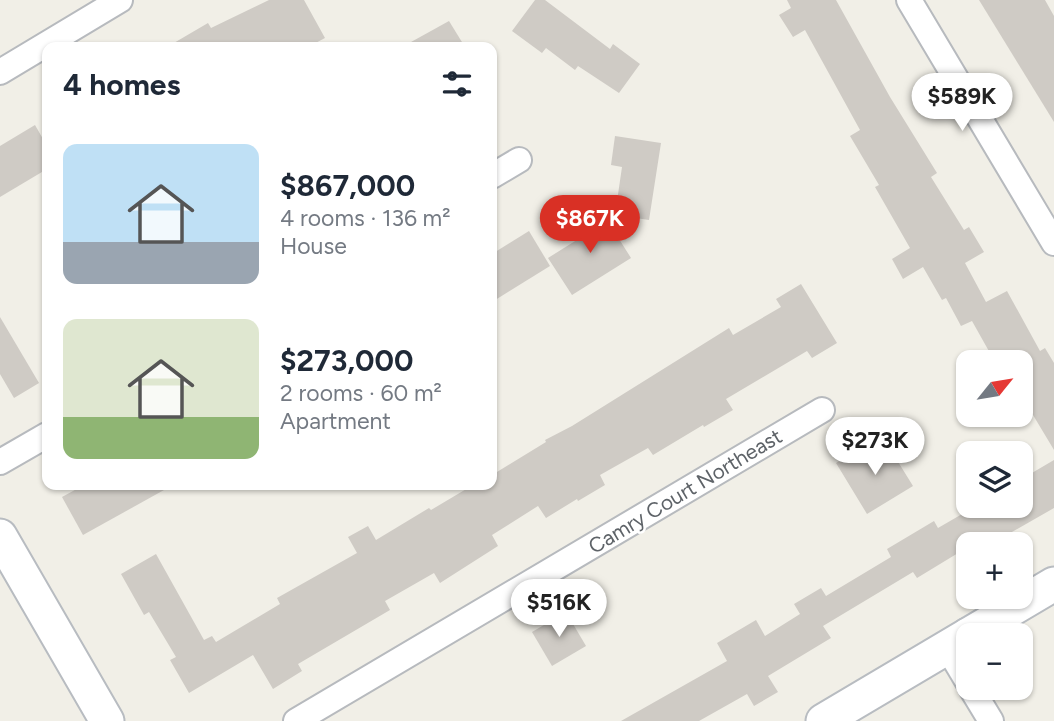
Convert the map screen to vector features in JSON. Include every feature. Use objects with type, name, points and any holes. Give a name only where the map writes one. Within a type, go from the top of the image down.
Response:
[{"type":"street","points":[[50,42],[120,0]]},
{"type":"street","points":[[909,0],[1054,243]]},
{"type":"street","points":[[0,72],[42,47]]},
{"type":"street","points":[[497,173],[519,160]]},
{"type":"street","name":"Camry Court Northeast","points":[[296,721],[822,410]]},
{"type":"street","points":[[0,463],[42,438]]},
{"type":"street","points":[[0,536],[107,721]]},
{"type":"street","points":[[988,623],[1054,584]]},
{"type":"street","points":[[823,721],[956,642]]},
{"type":"street","points":[[978,700],[991,721]]},
{"type":"building","points":[[269,0],[304,0],[325,38],[317,42],[176,42],[208,23],[211,28]]},
{"type":"building","points":[[535,0],[545,0],[610,49],[613,44],[640,64],[619,93],[578,66],[575,70],[546,48],[542,53],[512,31]]},
{"type":"building","points":[[787,0],[836,0],[890,97],[937,173],[931,177],[964,230],[969,227],[984,252],[965,263],[986,302],[1007,291],[1040,351],[1045,348],[1054,363],[1054,450],[1033,415],[1033,350],[988,350],[972,321],[961,326],[946,298],[942,300],[923,267],[903,279],[892,259],[910,248],[875,187],[879,185],[850,136],[860,130],[805,30],[793,37],[779,15],[791,8]]},
{"type":"building","points":[[979,0],[1045,0],[1054,16],[1054,122]]},
{"type":"building","points":[[449,21],[462,42],[411,42]]},
{"type":"building","points":[[35,125],[42,137],[42,172],[0,197],[0,146]]},
{"type":"building","points":[[615,136],[661,143],[649,220],[615,215],[622,167],[611,165]]},
{"type":"building","points":[[602,212],[631,258],[572,295],[548,258],[588,233],[583,224]]},
{"type":"building","points":[[529,231],[550,266],[497,299],[497,251]]},
{"type":"building","points":[[801,284],[837,343],[812,358],[807,351],[726,399],[733,410],[704,427],[703,425],[653,455],[648,448],[600,475],[605,485],[578,501],[577,499],[546,518],[538,506],[492,535],[498,546],[440,583],[434,573],[385,601],[390,610],[298,664],[302,671],[273,689],[253,655],[189,693],[170,660],[176,657],[149,612],[144,615],[121,574],[156,554],[204,640],[212,636],[216,642],[280,604],[277,598],[357,553],[348,537],[368,526],[376,540],[465,490],[497,490],[497,472],[729,328],[733,335],[781,307],[776,299]]},
{"type":"building","points":[[0,317],[39,383],[14,398],[0,374]]},
{"type":"building","points":[[887,444],[913,486],[867,514],[836,463],[861,448],[865,457]]},
{"type":"building","points":[[1054,460],[1054,508],[1012,532],[956,532],[956,554],[917,578],[913,572],[823,626],[831,638],[768,676],[778,692],[754,706],[747,694],[699,721],[621,721],[727,661],[717,643],[756,620],[765,636],[800,614],[794,604],[821,588],[826,596],[891,557],[887,549],[934,521],[938,528],[956,518],[1033,518],[1033,472]]},
{"type":"building","points":[[75,490],[164,490],[83,535],[62,497]]},
{"type":"building","points":[[566,612],[586,646],[552,666],[532,632]]}]
